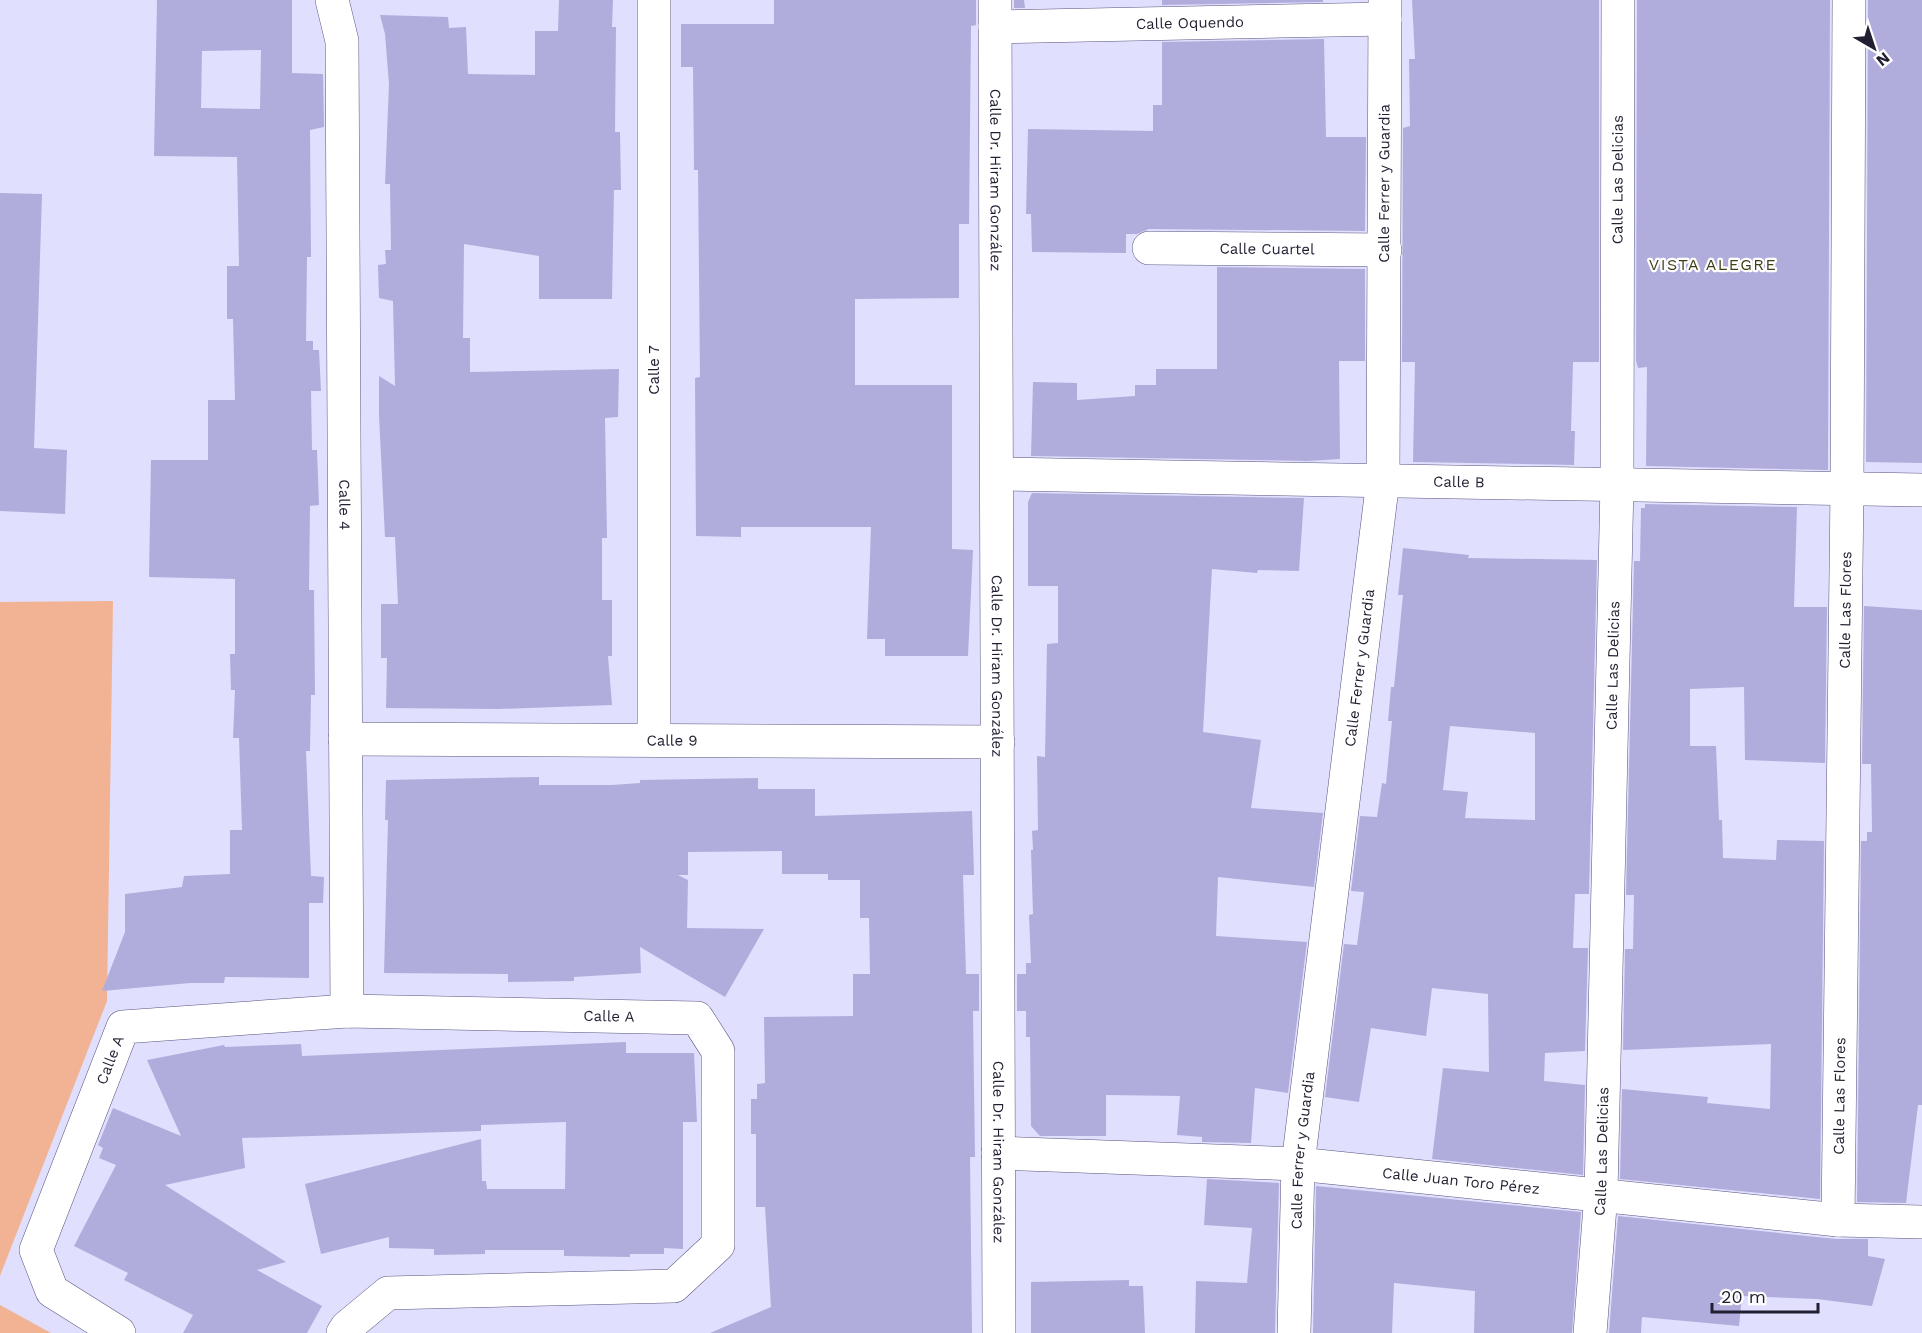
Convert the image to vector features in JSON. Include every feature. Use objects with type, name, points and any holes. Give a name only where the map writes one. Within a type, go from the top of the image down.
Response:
[{"type":"street","name":"Calle 4","points":[[332,0],[342,41],[346,1011]]},
{"type":"street","name":"Calle 7","points":[[654,0],[654,740]]},
{"type":"street","name":"Calle Las Delicias","points":[[1590,1333],[1600,1194],[1617,484],[1618,0]]},
{"type":"street","name":"Calle Las Flores","points":[[1838,1220],[1847,489],[1849,0]]},
{"type":"street","name":"Calle Oquendo","points":[[995,14],[1385,9]]},
{"type":"street","name":"Calle Ferrer y Guardia","points":[[1294,1333],[1298,1164],[1383,480],[1385,9]]},
{"type":"street","name":"Calle Dr. Hiram González","points":[[995,14],[999,1333]]},
{"type":"street","name":"Calle Cuartel","points":[[1149,248],[1385,250]]},
{"type":"street","name":"Calle B","points":[[997,474],[1922,490]]},
{"type":"street","name":"Calle 9","points":[[345,739],[998,742]]},
{"type":"street","name":"Calle A","points":[[119,1333],[52,1291],[36,1250],[123,1027],[346,1011],[697,1018],[718,1051],[718,1245],[674,1286],[388,1293],[346,1327],[343,1333]]},
{"type":"street","name":"Calle Juan Toro Pérez","points":[[999,1153],[1298,1164],[1838,1220],[1922,1222]]},
{"type":"shaded area","points":[[113,601],[107,1001],[0,1276],[0,602]]},
{"type":"shaded area","points":[[0,1305],[51,1333],[0,1333]]},
{"type":"building","points":[[157,0],[292,0],[292,73],[323,74],[324,127],[310,130],[311,257],[307,257],[306,341],[313,341],[313,350],[319,350],[321,391],[311,391],[312,450],[317,450],[319,505],[310,506],[309,590],[314,590],[315,695],[311,695],[310,751],[306,751],[311,876],[324,877],[323,903],[309,903],[309,978],[225,977],[224,983],[190,983],[102,991],[125,932],[125,894],[182,887],[184,876],[230,874],[230,830],[242,830],[239,738],[233,738],[235,690],[231,690],[230,654],[235,654],[235,579],[149,577],[151,460],[208,460],[208,400],[235,400],[233,319],[227,319],[227,266],[239,266],[237,157],[154,156]],"holes":[[[261,50],[260,109],[201,108],[202,51]]]},
{"type":"building","points":[[559,0],[613,0],[612,27],[616,27],[615,132],[620,132],[621,190],[614,190],[612,299],[539,299],[539,256],[464,244],[463,338],[470,338],[470,372],[619,369],[618,417],[605,418],[607,538],[602,538],[602,600],[612,600],[612,656],[608,656],[612,705],[499,709],[386,708],[387,658],[381,658],[381,604],[398,604],[395,537],[385,537],[379,415],[379,376],[395,386],[393,301],[379,298],[378,265],[386,264],[385,250],[391,250],[390,184],[385,184],[389,84],[385,34],[380,15],[448,17],[449,28],[466,27],[468,74],[535,75],[535,31],[558,31]]},
{"type":"building","points":[[774,0],[976,0],[976,25],[971,26],[969,224],[959,224],[959,298],[855,299],[855,385],[952,385],[952,549],[973,550],[968,656],[885,656],[885,639],[867,639],[871,527],[741,527],[741,537],[696,536],[695,378],[700,377],[698,170],[694,170],[693,67],[681,67],[681,24],[774,24]]},
{"type":"building","points":[[1014,0],[1024,0],[1025,8],[1014,8]]},
{"type":"building","points":[[1162,0],[1323,0],[1323,2],[1162,5]]},
{"type":"building","points":[[1412,0],[1599,0],[1599,362],[1573,362],[1571,431],[1575,431],[1574,465],[1413,462],[1415,362],[1402,362],[1403,128],[1410,126],[1409,59],[1415,59]]},
{"type":"building","points":[[1637,0],[1830,0],[1828,470],[1646,466],[1647,367],[1638,368],[1636,361]]},
{"type":"building","points":[[1868,0],[1922,0],[1922,463],[1866,462]]},
{"type":"building","points":[[1324,39],[1326,137],[1366,137],[1365,231],[1149,229],[1137,234],[1126,234],[1126,253],[1032,252],[1031,214],[1026,214],[1028,129],[1153,131],[1153,105],[1162,105],[1162,42]]},
{"type":"building","points":[[0,193],[42,194],[34,448],[67,450],[65,514],[0,511]]},
{"type":"building","points":[[1217,267],[1365,269],[1365,361],[1339,361],[1340,459],[1307,461],[1031,456],[1033,382],[1077,383],[1077,400],[1135,396],[1135,385],[1156,385],[1156,369],[1217,369]]},
{"type":"building","points":[[1032,493],[1304,498],[1299,571],[1258,570],[1257,573],[1212,569],[1203,732],[1261,740],[1251,808],[1323,813],[1314,887],[1218,877],[1216,936],[1307,942],[1288,1093],[1255,1088],[1251,1143],[1202,1142],[1202,1137],[1177,1135],[1180,1096],[1106,1095],[1106,1136],[1040,1136],[1031,1126],[1030,1037],[1026,1037],[1026,1011],[1017,1011],[1017,974],[1026,974],[1026,963],[1031,963],[1029,915],[1033,914],[1032,831],[1038,830],[1037,756],[1045,757],[1047,644],[1058,643],[1058,586],[1028,586],[1028,502]]},
{"type":"building","points":[[1645,504],[1797,507],[1794,607],[1827,607],[1825,763],[1745,760],[1744,687],[1690,689],[1690,746],[1716,746],[1723,858],[1776,860],[1777,840],[1824,841],[1820,1199],[1620,1179],[1622,1089],[1708,1097],[1707,1103],[1770,1109],[1771,1044],[1623,1050],[1625,949],[1633,949],[1634,895],[1626,895],[1634,561],[1640,561],[1641,508],[1645,508]]},
{"type":"building","points":[[1403,548],[1469,555],[1468,558],[1597,560],[1589,894],[1575,894],[1573,948],[1588,948],[1585,1051],[1545,1053],[1544,1081],[1585,1085],[1583,1175],[1432,1159],[1443,1068],[1489,1072],[1488,994],[1432,988],[1426,1036],[1371,1028],[1359,1102],[1325,1097],[1344,944],[1357,945],[1364,892],[1351,891],[1360,816],[1377,817],[1382,783],[1386,784],[1392,721],[1388,721],[1391,687],[1394,687],[1403,595],[1398,595]],"holes":[[[1450,726],[1535,733],[1535,820],[1465,818],[1468,792],[1443,790]]]},
{"type":"building","points":[[1864,606],[1922,610],[1922,1105],[1918,1105],[1906,1203],[1857,1202],[1861,841],[1867,841],[1867,832],[1872,832],[1871,764],[1862,764]]},
{"type":"building","points":[[539,777],[539,785],[612,785],[640,783],[640,780],[758,778],[758,789],[815,789],[815,816],[972,811],[974,875],[963,875],[966,974],[979,974],[979,1011],[973,1011],[975,1157],[970,1157],[972,1333],[710,1333],[771,1307],[765,1207],[756,1207],[756,1134],[751,1134],[751,1099],[757,1099],[757,1084],[765,1083],[764,1017],[853,1016],[853,974],[870,974],[869,918],[860,918],[860,880],[828,880],[828,874],[782,874],[782,851],[688,852],[688,875],[678,875],[688,880],[687,928],[764,929],[725,997],[640,947],[641,973],[574,977],[574,981],[508,982],[508,974],[384,973],[388,820],[385,820],[386,780]]},
{"type":"building","points":[[626,1042],[626,1053],[694,1053],[697,1122],[683,1122],[683,1249],[664,1248],[664,1254],[630,1254],[630,1257],[564,1256],[564,1250],[485,1250],[485,1254],[434,1255],[434,1249],[389,1248],[389,1237],[321,1254],[305,1184],[481,1139],[482,1181],[486,1181],[487,1189],[565,1189],[566,1122],[481,1125],[481,1131],[242,1138],[245,1168],[165,1185],[286,1262],[257,1270],[322,1306],[307,1333],[183,1333],[193,1315],[124,1280],[128,1273],[74,1246],[116,1165],[99,1158],[103,1148],[98,1145],[113,1108],[181,1136],[147,1060],[224,1045],[225,1047],[301,1044],[302,1056]]},
{"type":"building","points":[[1207,1179],[1279,1183],[1275,1333],[1195,1333],[1196,1281],[1247,1283],[1252,1228],[1204,1225]]},
{"type":"building","points":[[1316,1186],[1581,1212],[1572,1333],[1474,1333],[1475,1291],[1394,1283],[1392,1333],[1313,1333]]},
{"type":"building","points":[[1618,1216],[1836,1239],[1868,1239],[1868,1256],[1885,1259],[1872,1306],[1817,1299],[1742,1296],[1739,1326],[1642,1317],[1641,1333],[1609,1333]]},
{"type":"building","points":[[1129,1280],[1129,1286],[1143,1286],[1145,1333],[1031,1333],[1031,1282]]},
{"type":"district","name":"VISTA ALEGRE","points":[[1713,264]]}]
